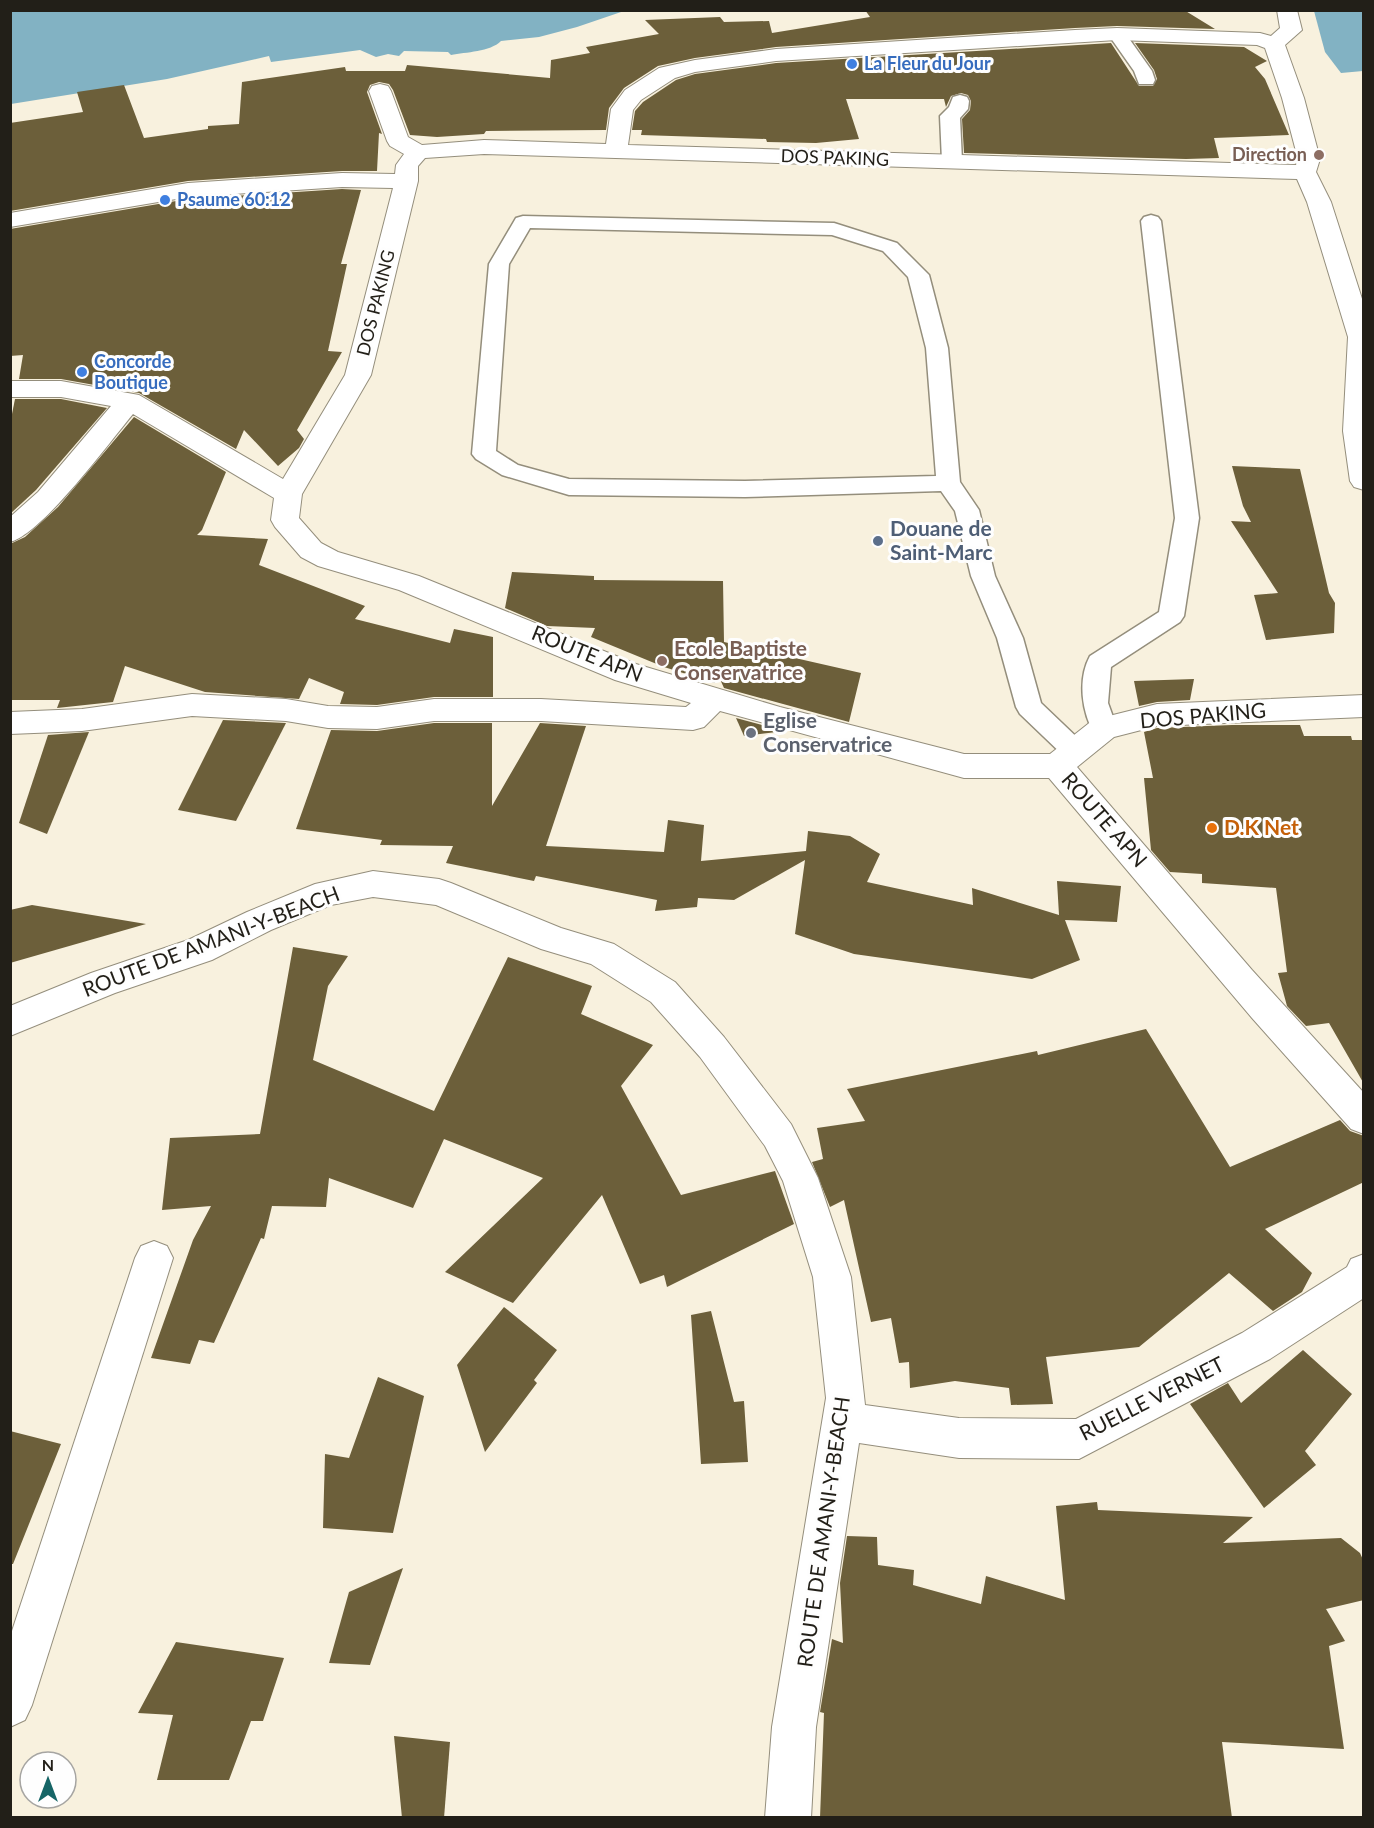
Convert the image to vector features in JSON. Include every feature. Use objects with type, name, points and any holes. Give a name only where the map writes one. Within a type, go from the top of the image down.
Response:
[{"type":"street","points":[[1274,45],[1291,30],[1287,10]]},
{"type":"street","points":[[616,150],[622,109],[633,95],[667,73],[695,66],[776,55],[1117,34],[1260,39],[1274,45],[1305,139],[1309,159],[1305,172],[1319,202],[1357,306],[1360,337],[1360,407],[1356,431],[1364,481]]},
{"type":"street","points":[[380,91],[398,141],[418,152]]},
{"type":"street","name":"DOS PAKING","points":[[288,494],[358,375],[406,181],[407,165],[418,152],[484,147],[1305,172]]},
{"type":"street","points":[[10,220],[188,190],[342,180],[406,181]]},
{"type":"street","points":[[10,389],[61,389],[130,401],[288,494]]},
{"type":"street","points":[[10,532],[48,498],[130,401]]},
{"type":"street","name":"ROUTE APN","points":[[288,494],[285,520],[311,550],[328,559],[409,583],[626,672],[714,699],[964,766],[1066,759],[1103,815],[1168,895],[1306,1057],[1364,1118]]},
{"type":"street","points":[[10,723],[82,720],[192,705],[286,710],[328,717],[377,718],[434,710],[541,710],[693,719],[714,699]]},
{"type":"street","name":"DOS PAKING","points":[[1066,759],[1104,728],[1157,715],[1364,706]]},
{"type":"street","name":"ROUTE DE AMANI-Y-BEACH","points":[[10,1022],[103,983],[200,950],[259,921],[327,893],[373,885],[439,892],[553,939],[602,954],[663,992],[712,1047],[778,1135],[800,1178],[832,1277],[846,1398],[794,1727],[788,1818]]},
{"type":"street","points":[[10,1705],[154,1258]]},
{"type":"street","name":"RUELLE VERNET","points":[[842,1421],[959,1438],[1079,1439],[1256,1346],[1360,1279],[1364,1271]]},
{"type":"lane","points":[[1117,34],[1146,80]]},
{"type":"lane","points":[[952,161],[950,116],[958,110],[960,101]]},
{"type":"lane","points":[[1104,728],[1095,703],[1099,663],[1171,615],[1187,518],[1151,221]]},
{"type":"lane","points":[[948,483],[745,489],[569,488],[510,470],[484,454],[499,264],[523,222],[834,229],[890,247],[918,275],[937,348],[948,483],[967,510],[983,576],[1010,638],[1029,706],[1066,759]]},
{"type":"water","points":[[11,11],[624,11],[577,27],[539,37],[501,41],[491,47],[471,52],[451,55],[448,52],[404,51],[399,56],[388,54],[376,57],[360,50],[271,62],[269,56],[167,79],[11,104]]},
{"type":"water","points":[[1314,11],[1363,11],[1363,71],[1341,73],[1325,52]]},
{"type":"building","points":[[865,10],[1184,10],[1215,29],[1117,26],[1075,28],[776,47],[695,58],[658,66],[624,88],[609,108],[606,130],[486,131],[484,134],[437,137],[410,135],[393,90],[389,84],[379,82],[370,85],[367,92],[382,134],[379,133],[377,171],[342,171],[188,181],[10,211],[10,123],[83,112],[77,92],[124,85],[144,138],[208,129],[208,126],[239,124],[242,82],[345,67],[346,71],[405,71],[407,65],[550,78],[551,60],[590,53],[586,47],[659,34],[645,20],[720,17],[724,22],[769,21],[772,33],[870,17]]},
{"type":"building","points":[[1111,43],[1139,86],[1153,86],[1157,79],[1154,70],[1135,43],[1244,47],[1267,61],[1255,67],[1265,79],[1289,135],[1214,138],[1219,158],[964,153],[962,119],[970,110],[971,101],[968,95],[961,93],[951,96],[946,107],[944,99],[846,99],[859,139],[816,143],[767,142],[766,139],[641,135],[642,130],[632,130],[635,111],[643,102],[676,80],[695,74],[776,63]]},
{"type":"building","points":[[342,189],[361,190],[341,264],[347,264],[328,351],[342,352],[297,430],[304,439],[299,448],[278,466],[244,430],[236,449],[139,393],[61,379],[19,379],[23,355],[10,356],[10,229],[188,199]]},
{"type":"building","points":[[15,399],[61,399],[107,408],[36,490],[10,514],[10,424]]},
{"type":"building","points":[[134,417],[226,472],[202,530],[197,535],[268,539],[259,565],[365,606],[355,619],[450,643],[454,629],[493,637],[493,697],[434,697],[377,705],[340,704],[344,692],[309,678],[299,699],[205,692],[125,666],[113,702],[57,708],[60,700],[10,700],[10,544],[25,537],[58,507]]},
{"type":"building","points":[[1232,466],[1300,469],[1329,593],[1335,603],[1334,633],[1266,640],[1254,595],[1278,593],[1231,521],[1251,522],[1243,506]]},
{"type":"building","points":[[512,572],[594,576],[594,580],[723,581],[724,642],[861,673],[849,722],[724,688],[719,677],[715,683],[664,667],[591,637],[595,628],[547,626],[505,608]]},
{"type":"building","points":[[1194,679],[1190,700],[1157,702],[1139,706],[1134,681]]},
{"type":"building","points":[[736,718],[785,731],[744,736]]},
{"type":"building","points":[[223,720],[286,723],[236,821],[178,810]]},
{"type":"building","points":[[434,723],[492,723],[492,806],[540,723],[586,726],[546,846],[664,852],[668,820],[704,825],[701,861],[806,851],[808,831],[850,836],[880,854],[867,882],[973,905],[972,888],[1059,915],[1057,881],[1121,886],[1117,922],[1065,920],[1080,960],[1032,979],[854,954],[795,934],[805,860],[734,900],[698,898],[697,907],[655,911],[657,900],[536,876],[534,881],[446,863],[453,846],[380,845],[382,840],[296,829],[331,730],[377,731]]},
{"type":"building","points":[[1300,725],[1304,736],[1351,736],[1352,740],[1364,740],[1364,1084],[1329,1023],[1306,1026],[1287,1006],[1278,973],[1287,972],[1276,888],[1202,883],[1202,874],[1170,872],[1151,850],[1144,778],[1153,778],[1144,732],[1157,728]]},
{"type":"building","points":[[89,732],[47,834],[19,823],[48,735]]},
{"type":"building","points":[[32,905],[146,924],[10,963],[10,910]]},
{"type":"building","points":[[293,947],[348,956],[328,986],[313,1060],[434,1111],[508,957],[592,986],[581,1014],[653,1045],[621,1086],[681,1195],[775,1171],[794,1224],[667,1287],[664,1275],[640,1284],[602,1195],[513,1303],[445,1272],[543,1178],[444,1139],[413,1208],[329,1178],[326,1207],[272,1206],[264,1239],[261,1238],[214,1343],[199,1340],[190,1364],[151,1358],[193,1240],[211,1206],[162,1210],[170,1138],[260,1134]]},
{"type":"building","points":[[1146,1029],[1230,1167],[1340,1120],[1350,1131],[1364,1136],[1364,1182],[1265,1229],[1312,1273],[1302,1292],[1273,1311],[1229,1273],[1139,1347],[1046,1357],[1053,1404],[1011,1405],[1009,1388],[955,1381],[910,1388],[909,1362],[899,1363],[891,1318],[871,1322],[844,1200],[830,1207],[812,1162],[823,1159],[817,1128],[865,1121],[847,1089],[1037,1051],[1038,1055]]},
{"type":"building","points":[[504,1307],[557,1350],[534,1380],[537,1383],[485,1452],[457,1365]]},
{"type":"building","points":[[711,1311],[734,1402],[744,1401],[748,1462],[701,1464],[691,1315]]},
{"type":"building","points":[[1303,1350],[1352,1394],[1305,1451],[1316,1465],[1264,1508],[1190,1404],[1228,1383],[1241,1403]]},
{"type":"building","points":[[378,1377],[424,1396],[393,1533],[323,1528],[325,1454],[349,1458]]},
{"type":"building","points":[[10,1431],[61,1444],[13,1564],[10,1564]]},
{"type":"building","points":[[1097,1502],[1098,1510],[1253,1517],[1223,1543],[1341,1538],[1360,1553],[1364,1562],[1364,1600],[1326,1609],[1345,1641],[1329,1646],[1344,1749],[1222,1742],[1232,1818],[820,1818],[824,1713],[820,1712],[832,1639],[843,1643],[840,1583],[847,1536],[877,1537],[878,1565],[914,1570],[913,1585],[981,1604],[986,1576],[1065,1600],[1056,1506]]},
{"type":"building","points":[[403,1568],[370,1665],[329,1663],[349,1592]]},
{"type":"building","points":[[176,1642],[284,1658],[263,1721],[251,1721],[229,1780],[157,1780],[173,1715],[138,1713]]},
{"type":"building","points":[[394,1736],[450,1742],[444,1818],[402,1818]]},
{"type":"place","name":"La Fleur du Jour","points":[[852,64]]},
{"type":"place","name":"Direction","points":[[1319,155]]},
{"type":"place","name":"Psaume 60:12","points":[[165,200]]},
{"type":"place","name":"Concorde Boutique","points":[[82,372]]},
{"type":"place","name":"Douane de Saint-Marc","points":[[878,541]]},
{"type":"place","name":"Ecole Baptiste Conservatrice","points":[[662,661]]},
{"type":"place","name":"Eglise Conservatrice","points":[[751,733]]},
{"type":"place","name":"D.K Net","points":[[1212,828]]}]
